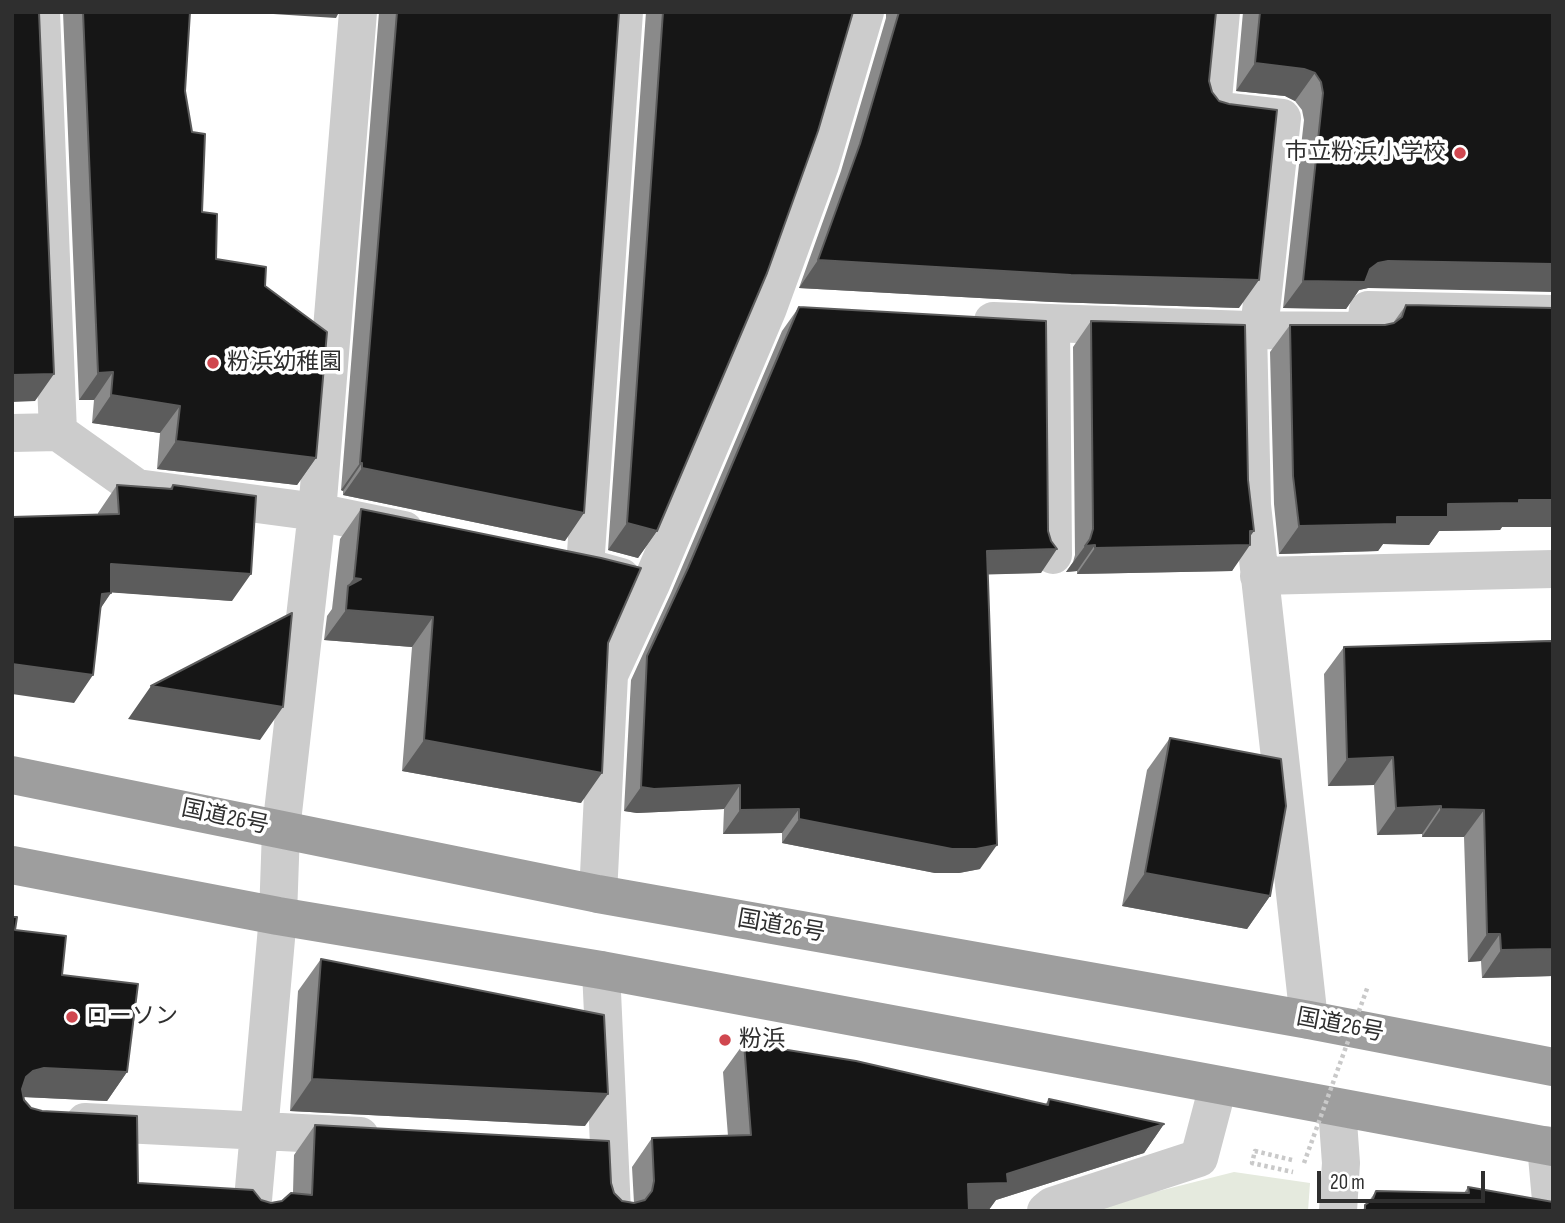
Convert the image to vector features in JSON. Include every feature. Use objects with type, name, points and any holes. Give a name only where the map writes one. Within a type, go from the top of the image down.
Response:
[{"type":"highway","name":"国道26号","points":[[12,775],[598,894],[1309,1020],[1553,1067]]},
{"type":"highway","points":[[12,864],[278,916],[601,970],[1549,1146]]},
{"type":"street","points":[[41,12],[58,432]]},
{"type":"street","points":[[252,1211],[278,916],[281,830],[317,512],[358,12]]},
{"type":"street","points":[[585,568],[624,12]]},
{"type":"street","points":[[598,894],[609,675],[651,584],[768,308],[820,165],[865,12]]},
{"type":"street","points":[[1221,12],[1212,110],[1282,118],[1253,330],[1252,505],[1309,1020]]},
{"type":"street","points":[[768,308],[808,310]]},
{"type":"street","points":[[956,319],[1253,330],[1365,331],[1368,310],[1553,314]]},
{"type":"street","points":[[1051,324],[1053,555]]},
{"type":"street","points":[[12,433],[58,432],[137,488],[317,512],[438,537]]},
{"type":"street","points":[[545,559],[651,584]]},
{"type":"street","points":[[1259,576],[1553,569]]},
{"type":"street","points":[[601,970],[612,1211]]},
{"type":"street","points":[[1046,1211],[1052,1206],[1199,1158],[1218,1086]]},
{"type":"street","points":[[1337,1108],[1341,1163],[1338,1211]]},
{"type":"street","points":[[51,1121],[394,1138]]},
{"type":"street","points":[[1549,1146],[1552,1211]]},
{"type":"street","points":[[569,1147],[609,1149]]},
{"type":"path","points":[[1298,1173],[1252,1163],[1255,1151],[1304,1163],[1368,986]]},
{"type":"shaded area","points":[[1234,1172],[1310,1183],[1308,1211],[1080,1211]]},
{"type":"building","points":[[12,12],[39,12],[54,374],[12,375]]},
{"type":"building","points":[[83,12],[190,12],[185,91],[192,132],[205,134],[202,212],[217,214],[216,259],[266,267],[265,286],[327,332],[316,458],[176,441],[180,406],[111,395],[113,372],[98,373]]},
{"type":"building","points":[[397,12],[619,12],[584,513],[362,468],[360,463]]},
{"type":"building","points":[[663,12],[853,12],[818,131],[767,273],[657,531],[627,523]]},
{"type":"building","points":[[899,12],[1216,12],[1209,81],[1212,92],[1219,101],[1229,104],[1277,110],[1259,280],[1071,275],[818,260],[860,144]]},
{"type":"building","name":"市立粉浜小学校","points":[[1260,12],[1553,12],[1553,264],[1388,261],[1378,263],[1370,269],[1365,282],[1303,281],[1323,93],[1321,82],[1315,73],[1304,69],[1255,63]]},
{"type":"building","points":[[1406,305],[1553,308],[1553,500],[1448,504],[1448,517],[1397,517],[1397,524],[1299,526],[1293,476],[1290,325],[1385,325],[1402,317]]},
{"type":"building","points":[[799,307],[1046,321],[1048,531],[1057,549],[987,551],[997,845],[976,849],[952,849],[799,819],[799,809],[740,810],[740,785],[654,789],[641,787],[647,656],[688,568]]},
{"type":"building","points":[[1091,321],[1245,325],[1248,480],[1254,531],[1250,531],[1250,545],[1085,546],[1093,529]]},
{"type":"building","points":[[117,485],[172,489],[173,485],[256,496],[251,574],[111,564],[111,593],[102,594],[93,675],[12,664],[12,517],[119,514]]},
{"type":"building","points":[[361,509],[641,568],[608,643],[602,773],[424,740],[433,617],[346,610],[348,586],[361,579],[354,578]]},
{"type":"building","points":[[292,613],[283,707],[151,686]]},
{"type":"building","points":[[1553,641],[1553,949],[1501,950],[1500,934],[1487,934],[1484,810],[1441,809],[1441,806],[1396,808],[1393,757],[1347,759],[1344,647]]},
{"type":"building","points":[[1170,738],[1281,759],[1286,806],[1270,896],[1145,873]]},
{"type":"building","points":[[12,917],[17,917],[15,930],[66,936],[62,975],[138,984],[127,1072],[44,1068],[33,1071],[26,1077],[22,1089],[24,1100],[31,1108],[42,1111],[137,1116],[138,1183],[253,1190],[261,1200],[271,1203],[282,1201],[291,1193],[312,1195],[315,1125],[609,1141],[614,1193],[622,1201],[634,1203],[645,1200],[652,1191],[652,1138],[751,1135],[744,1043],[856,1061],[1048,1105],[1049,1099],[1164,1124],[1007,1174],[1008,1183],[968,1184],[969,1211],[12,1211]]},
{"type":"building","points":[[321,959],[604,1015],[608,1094],[312,1079]]},
{"type":"building","points":[[1468,1187],[1553,1202],[1553,1211],[1365,1211],[1365,1205],[1373,1199],[1376,1191],[1469,1193]]},
{"type":"place","name":"市立粉浜小学校","points":[[1460,153]]},
{"type":"place","name":"粉浜幼稚園","points":[[213,363]]},
{"type":"place","name":"ローソン","points":[[72,1017]]},
{"type":"place","name":"粉浜","points":[[725,1040]]}]
